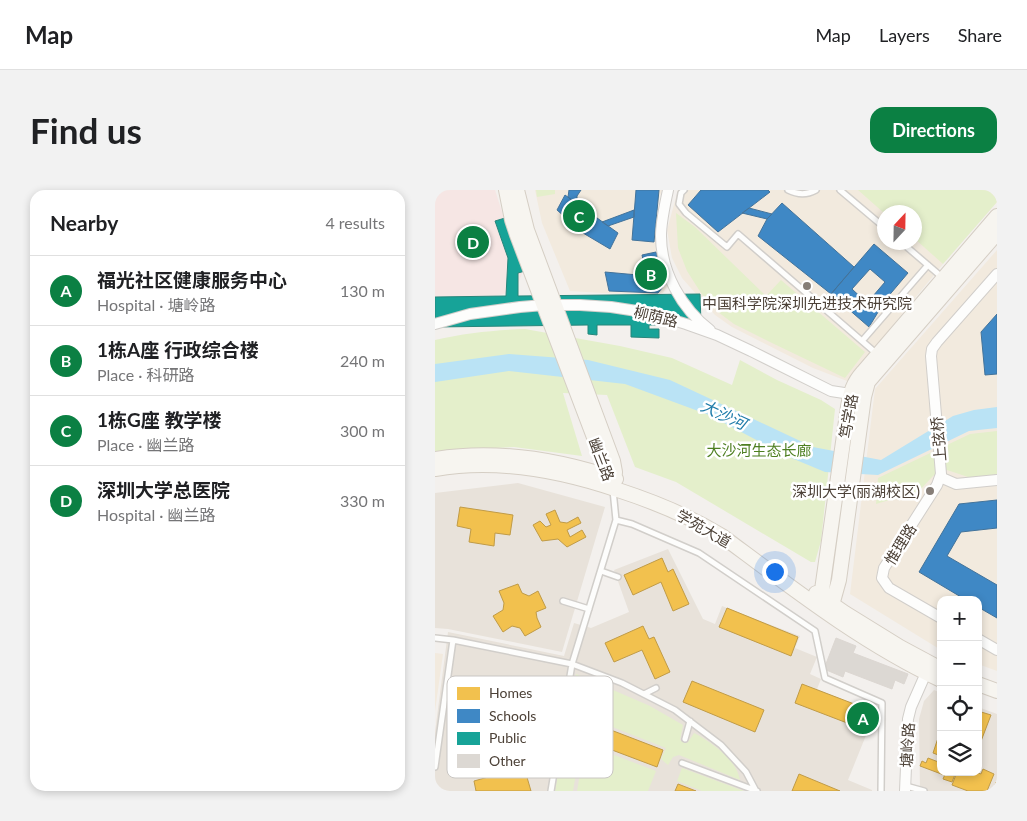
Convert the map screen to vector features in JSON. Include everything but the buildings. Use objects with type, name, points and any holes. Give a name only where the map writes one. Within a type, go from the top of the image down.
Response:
[{"type":"street","name":"幽兰路","points":[[506,190],[515,228],[549,305],[588,408],[613,461],[615,467],[612,481]]},
{"type":"street","name":"幽兰路","points":[[517,190],[523,219],[549,305]]},
{"type":"street","points":[[668,190],[661,237],[665,265],[684,304],[693,316],[717,335]]},
{"type":"street","name":"笃学路","points":[[825,605],[837,590],[851,491],[857,442],[857,395],[853,386],[878,354],[997,216]]},
{"type":"street","name":"笃学路","points":[[825,605],[835,502],[843,445],[857,395],[866,387],[874,375],[997,233]]},
{"type":"street","name":"上弦桥","points":[[940,476],[932,349],[997,274]]},
{"type":"street","name":"柳荫路","points":[[435,324],[469,314],[549,305],[611,307],[650,313],[717,335],[831,391],[857,395]]},
{"type":"street","name":"学苑大道","points":[[435,459],[476,454],[515,456],[573,466],[612,481],[672,509],[722,536],[825,605],[894,655],[937,678]]},
{"type":"street","name":"学苑大道","points":[[435,469],[460,465],[486,464],[531,467],[572,476],[612,481]]},
{"type":"street","points":[[940,476],[956,484],[997,480]]},
{"type":"street","name":"惟理路","points":[[937,616],[889,588],[882,578],[884,568],[937,485],[940,476]]},
{"type":"street","name":"学苑大道","points":[[825,605],[937,666]]},
{"type":"street","points":[[980,641],[997,650]]},
{"type":"street","name":"塘岭路","points":[[905,788],[908,719],[926,673]]},
{"type":"street","points":[[982,685],[997,691]]},
{"type":"street","points":[[982,695],[997,701]]},
{"type":"lane","points":[[684,190],[681,193],[679,204],[686,213],[727,247],[738,234],[878,354]]},
{"type":"lane","points":[[788,190],[795,193],[809,194],[816,190]]},
{"type":"lane","points":[[839,190],[877,221]]},
{"type":"lane","points":[[910,250],[943,279]]},
{"type":"lane","points":[[862,341],[928,265]]},
{"type":"lane","points":[[570,676],[616,520],[612,481]]},
{"type":"lane","points":[[616,520],[632,524],[699,552],[815,631],[825,678],[882,703],[881,791]]},
{"type":"lane","points":[[601,571],[618,577]]},
{"type":"lane","points":[[563,601],[589,609]]},
{"type":"lane","points":[[435,638],[572,664],[604,676]]},
{"type":"lane","points":[[448,676],[453,640]]},
{"type":"lane","points":[[613,680],[675,710],[721,745],[746,772],[756,791]]},
{"type":"lane","points":[[435,767],[447,682]]},
{"type":"lane","points":[[644,694],[656,688]]},
{"type":"lane","points":[[685,739],[690,721]]},
{"type":"lane","points":[[682,763],[756,791]]},
{"type":"lane","points":[[551,791],[553,778]]},
{"type":"lane","points":[[905,788],[924,791]]},
{"type":"shaded area","points":[[435,190],[495,190],[522,274],[515,291],[435,312]]},
{"type":"shaded area","points":[[535,190],[662,190],[656,219],[656,248],[668,285],[663,293],[654,295],[570,291],[542,223]]},
{"type":"shaded area","name":"中国科学院深圳先进技术研究院","points":[[678,190],[997,190],[997,202],[943,264],[847,381],[813,368],[732,327],[715,315],[682,278],[672,258],[667,230]]},
{"type":"shaded area","name":"深圳大学(丽湖校区)","points":[[997,250],[997,671],[982,665],[982,596],[937,596],[937,648],[850,594],[875,389]]},
{"type":"shaded area","points":[[518,483],[605,507],[562,652],[435,628],[435,493]]},
{"type":"shaded area","points":[[668,549],[703,619],[715,624],[722,606],[800,636],[795,648],[817,657],[810,674],[821,679],[817,689],[875,713],[848,780],[872,791],[435,791],[435,732],[448,632],[564,656],[574,623],[591,628],[629,612],[614,570]]},
{"type":"shaded area","points":[[435,653],[443,654],[435,711]]},
{"type":"shaded area","points":[[934,690],[937,691],[937,776],[982,776],[982,708],[997,714],[997,791],[920,791],[919,719],[924,701]]},
{"type":"green space","points":[[536,190],[555,190],[555,194],[537,197]]},
{"type":"green space","points":[[858,190],[997,190],[997,202],[943,264],[922,245],[922,205],[877,205],[877,207]]},
{"type":"green space","points":[[676,213],[695,227],[766,296],[781,280],[865,352],[845,378],[734,324],[718,312],[701,293],[687,271],[678,248]]},
{"type":"green space","name":"大沙河生态长廊","points":[[525,329],[620,346],[672,358],[732,385],[740,360],[777,380],[821,400],[835,409],[821,541],[815,562],[811,562],[676,482],[635,467],[607,395],[563,393],[582,456],[514,447],[476,449],[435,457],[435,340],[480,332]]},
{"type":"green space","points":[[997,431],[997,476],[974,479],[947,470],[941,471],[933,476],[919,491],[876,504],[878,478],[970,434]]},
{"type":"green space","points":[[613,690],[650,706],[683,725],[680,740],[685,743],[688,742],[694,733],[718,748],[733,764],[740,780],[679,755],[673,757],[668,765],[661,759],[666,748],[613,727]]},
{"type":"green space","points":[[613,755],[656,771],[648,791],[577,791],[579,778],[613,778]]},
{"type":"green space","points":[[682,768],[744,791],[702,791],[677,781]]},
{"type":"green space","points":[[557,778],[575,778],[573,791],[555,791]]},
{"type":"water","name":"大沙河","points":[[509,354],[588,360],[670,380],[813,447],[881,460],[953,416],[974,410],[997,407],[997,428],[969,431],[878,475],[825,472],[789,457],[709,415],[625,384],[509,371],[435,382],[435,364]]},
{"type":"place","name":"1栋G座 教学楼","points":[[579,216]]},
{"type":"place","name":"深圳大学总医院","points":[[473,242]]},
{"type":"place","name":"1栋A座 行政综合楼","points":[[651,274]]},
{"type":"place","name":"中国科学院深圳先进技术研究院","points":[[807,286]]},
{"type":"place","name":"深圳大学(丽湖校区)","points":[[930,491]]},
{"type":"place","name":"福光社区健康服务中心","points":[[863,718]]}]
